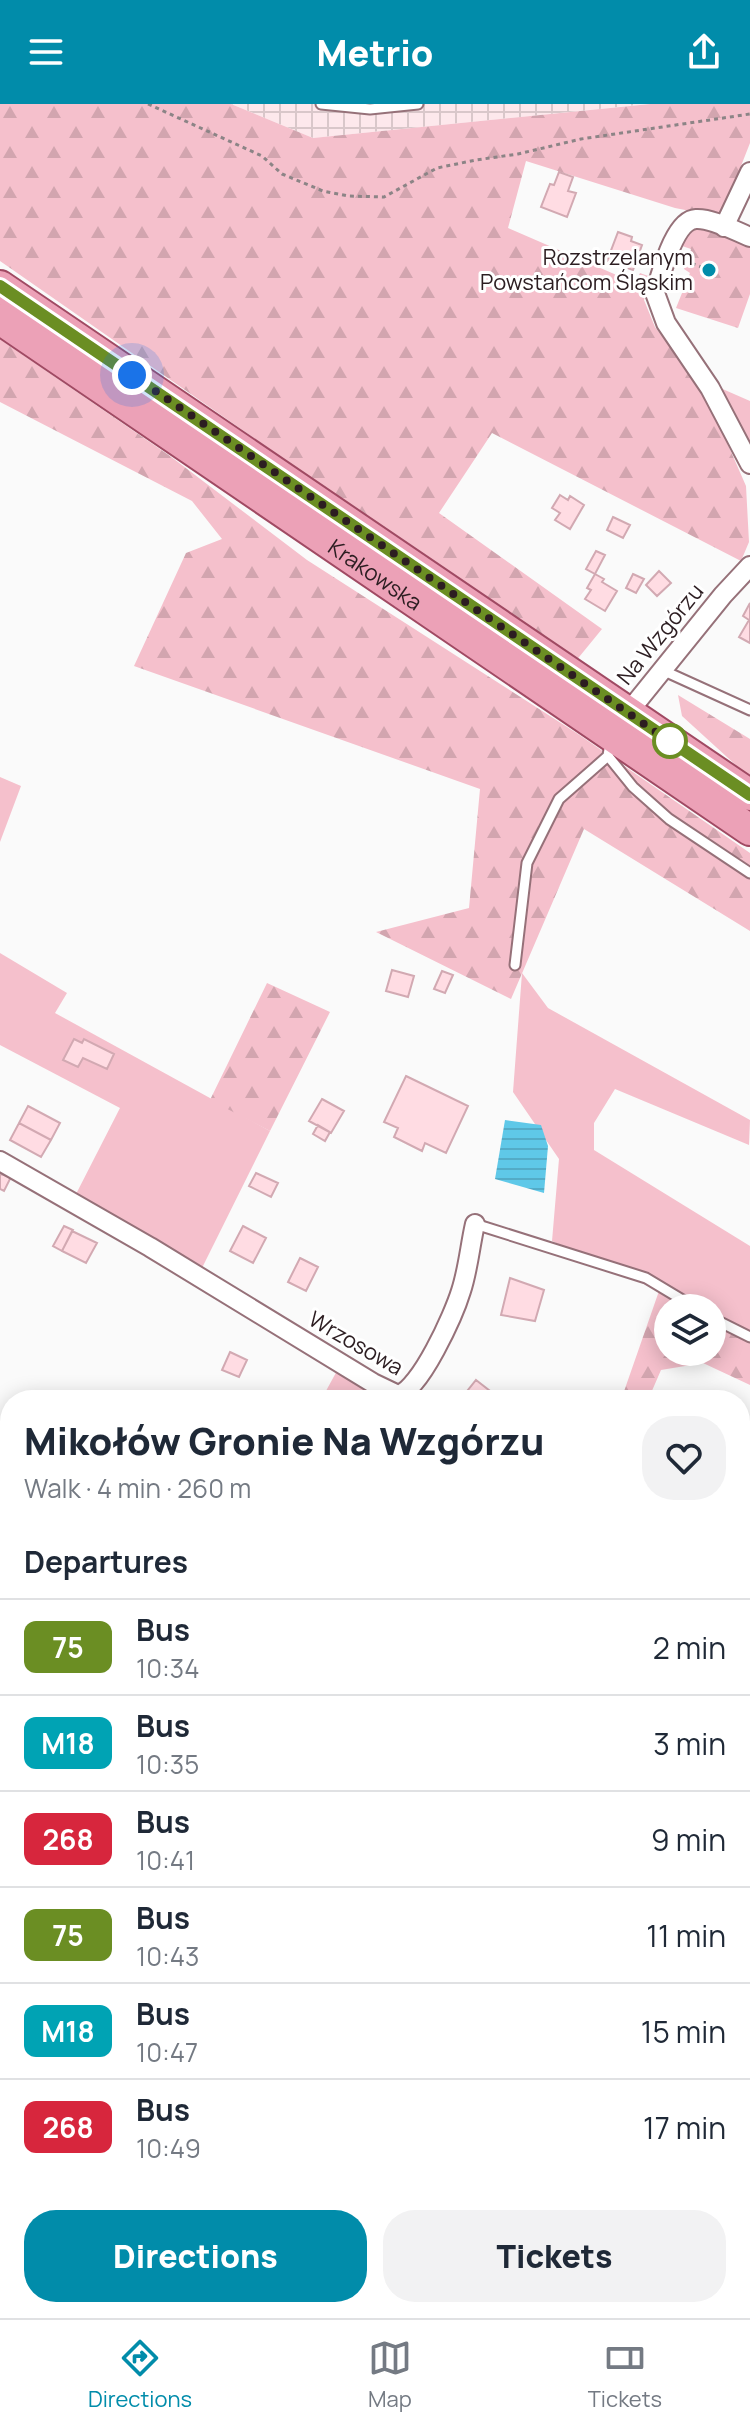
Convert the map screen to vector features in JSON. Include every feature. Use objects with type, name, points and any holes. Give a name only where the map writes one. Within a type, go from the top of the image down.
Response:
[{"type":"main road","name":"Krakowska","points":[[0,286],[750,830]]},
{"type":"main road","name":"Krakowska","points":[[2,324],[615,734],[750,795]]},
{"type":"street","points":[[724,227],[750,172]]},
{"type":"street","points":[[750,237],[698,219],[682,226],[676,234],[655,293],[666,323],[710,388],[750,464]]},
{"type":"street","name":"Na Wzgórzu","points":[[615,734],[662,670],[750,566]]},
{"type":"street","name":"Wrzosowa","points":[[0,1161],[388,1390]]},
{"type":"street","name":"Wrzosowa","points":[[408,1390],[452,1317],[462,1288],[475,1224]]},
{"type":"lane","points":[[321,104],[370,109],[418,104]]},
{"type":"lane","points":[[662,670],[750,710]]},
{"type":"lane","points":[[615,734],[633,787],[669,819],[750,873]]},
{"type":"lane","points":[[515,965],[527,863],[559,799],[615,734]]},
{"type":"lane","name":"Wrzosowa","points":[[475,1224],[646,1278],[673,1294]]},
{"type":"lane","points":[[726,1325],[750,1337]]},
{"type":"path","points":[[148,104],[262,156],[282,174],[323,191],[348,196],[384,197],[437,168],[581,139],[750,114]]},
{"type":"path","points":[[683,261],[705,268]]},
{"type":"shaded area","points":[[231,104],[648,104],[313,138]]},
{"type":"green space","points":[[0,104],[231,104],[313,138],[650,104],[750,104],[750,143],[721,217],[675,208],[526,161],[508,228],[635,283],[640,273],[651,277],[644,300],[655,327],[705,392],[746,486],[749,542],[741,561],[492,433],[439,513],[602,629],[575,662],[0,261]]},
{"type":"green space","points":[[698,225],[750,245],[750,294],[738,328],[676,308],[690,273],[684,269],[691,249],[682,246],[687,231]]},
{"type":"green space","points":[[0,339],[170,456],[307,560],[578,734],[750,853],[750,931],[584,829],[511,999],[376,932],[469,908],[480,789],[134,666],[186,553],[222,539],[192,501],[0,402]]},
{"type":"green space","points":[[718,387],[750,401],[750,454]]},
{"type":"green space","points":[[678,695],[750,739],[750,778],[682,716]]},
{"type":"green space","points":[[0,777],[21,786],[0,842]]},
{"type":"green space","points":[[0,953],[67,993],[55,1013],[270,1131],[201,1270],[74,1198],[120,1108],[0,1045]]},
{"type":"green space","points":[[522,973],[548,1008],[750,1120],[749,1145],[615,1089],[594,1123],[594,1150],[750,1246],[750,1333],[726,1322],[726,1294],[665,1294],[552,1241],[559,1159],[513,1092]]},
{"type":"green space","points":[[267,983],[330,1012],[270,1131],[210,1100]]},
{"type":"green space","points":[[654,1305],[654,1366],[685,1366],[661,1370],[652,1390],[624,1390]]},
{"type":"green space","points":[[726,1322],[750,1333],[750,1385],[709,1366],[726,1366]]},
{"type":"green space","points":[[338,1369],[395,1390],[326,1390]]},
{"type":"water","points":[[505,1120],[541,1125],[548,1146],[544,1193],[495,1179]]},
{"type":"building","points":[[559,172],[573,177],[568,191],[576,193],[567,217],[541,207],[550,184],[554,185]]},
{"type":"building","points":[[618,232],[642,245],[633,270],[607,261]]},
{"type":"building","points":[[560,495],[568,500],[570,496],[584,505],[570,529],[555,520],[560,513],[552,508]]},
{"type":"building","points":[[613,517],[630,525],[623,538],[607,530]]},
{"type":"building","points":[[596,551],[605,555],[595,574],[586,569]]},
{"type":"building","points":[[659,571],[671,583],[657,596],[646,585]]},
{"type":"building","points":[[595,574],[617,591],[605,611],[585,599]]},
{"type":"building","points":[[633,574],[644,579],[636,593],[626,588]]},
{"type":"building","points":[[750,603],[750,643],[739,637],[749,620],[743,616]]},
{"type":"building","points":[[392,970],[414,976],[408,997],[386,991]]},
{"type":"building","points":[[442,971],[453,975],[445,993],[434,989]]},
{"type":"building","points":[[74,1039],[82,1043],[84,1039],[114,1054],[107,1069],[83,1058],[78,1067],[63,1060]]},
{"type":"building","points":[[406,1076],[468,1106],[446,1153],[425,1143],[422,1151],[394,1137],[398,1128],[384,1122]]},
{"type":"building","points":[[322,1099],[344,1111],[331,1133],[309,1121]]},
{"type":"building","points":[[28,1106],[60,1123],[51,1140],[19,1123]]},
{"type":"building","points":[[19,1123],[51,1140],[41,1157],[10,1140]]},
{"type":"building","points":[[318,1125],[330,1132],[325,1141],[313,1134]]},
{"type":"building","points":[[256,1173],[278,1183],[271,1197],[249,1186]]},
{"type":"building","points":[[0,1174],[11,1177],[4,1191],[0,1189]]},
{"type":"building","points":[[64,1226],[73,1230],[62,1251],[53,1246]]},
{"type":"building","points":[[243,1226],[266,1238],[253,1263],[230,1251]]},
{"type":"building","points":[[72,1231],[97,1243],[86,1263],[62,1251]]},
{"type":"building","points":[[300,1258],[318,1267],[306,1291],[288,1282]]},
{"type":"building","points":[[510,1278],[544,1290],[535,1321],[501,1315]]},
{"type":"building","points":[[230,1352],[247,1360],[239,1377],[222,1370]]},
{"type":"building","points":[[476,1380],[489,1390],[468,1390]]},
{"type":"bus line","name":"75","points":[[0,286],[750,795]]},
{"type":"place","name":"Rozstrzelanym Powstańcom Śląskim","points":[[709,270]]},
{"type":"route","points":[[132,375],[672,743],[670,741]]}]
